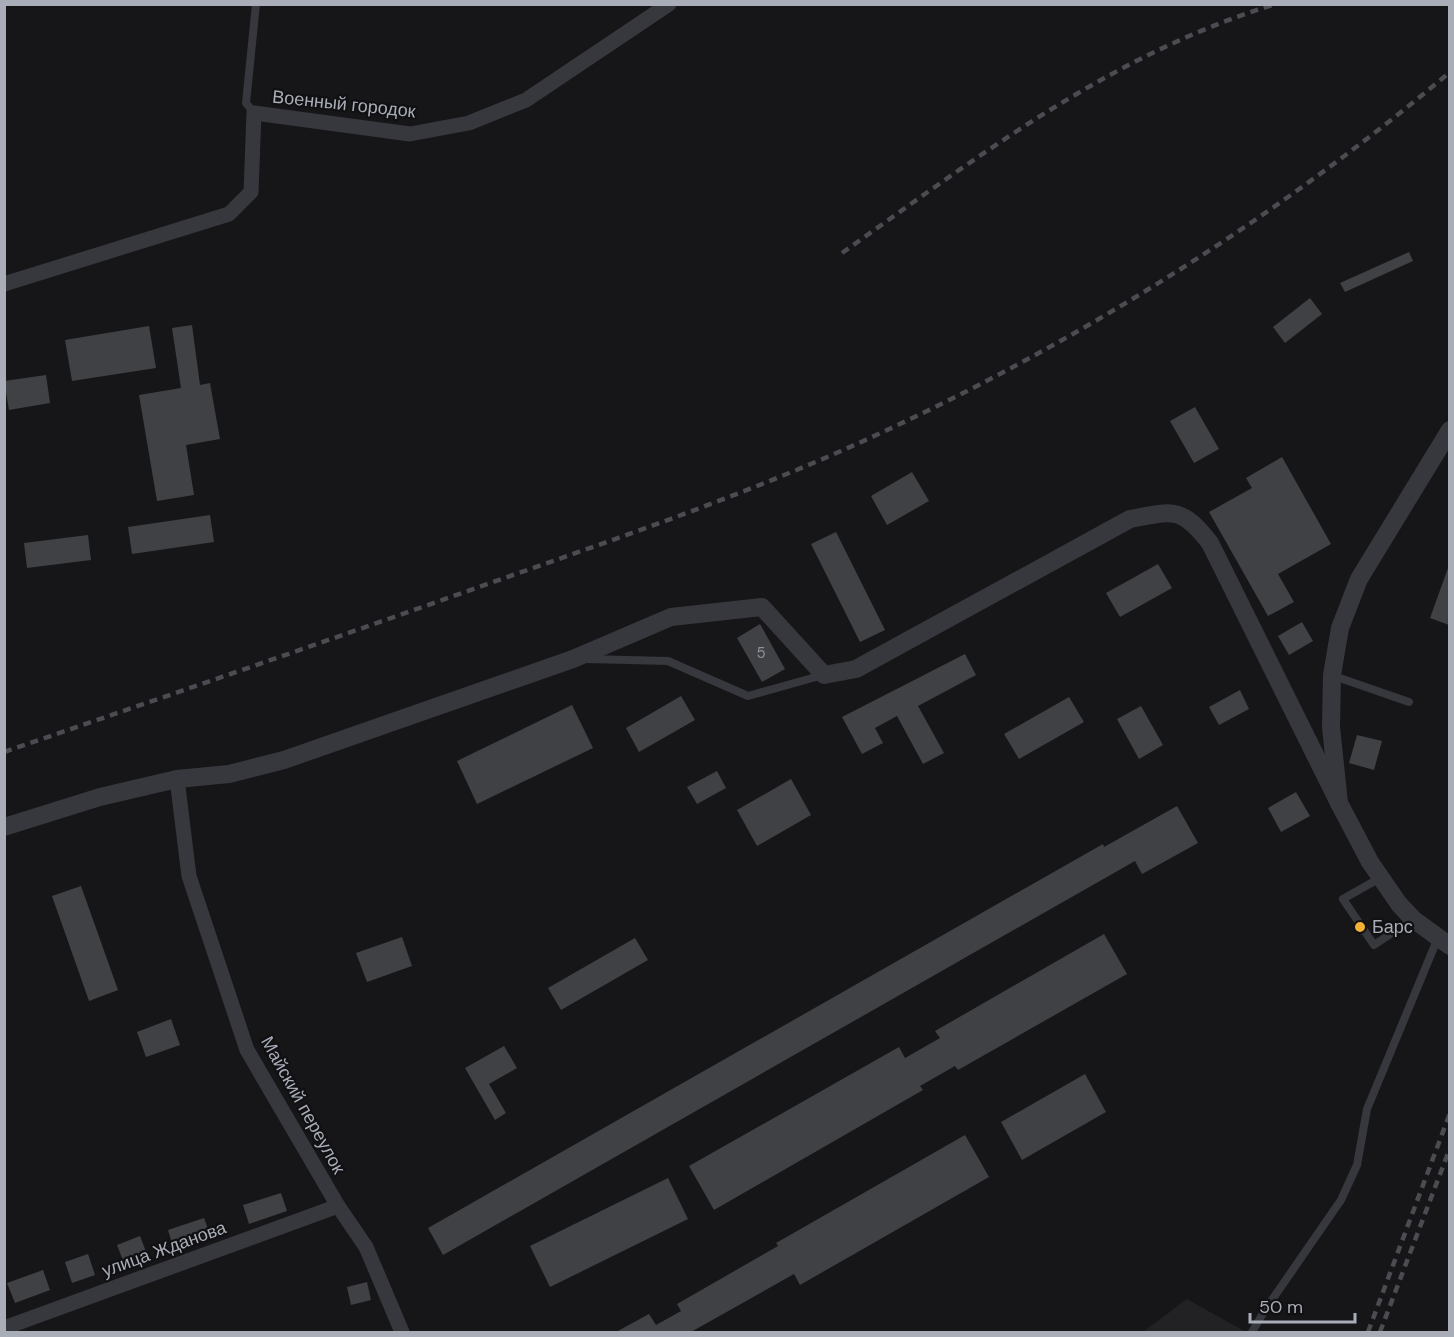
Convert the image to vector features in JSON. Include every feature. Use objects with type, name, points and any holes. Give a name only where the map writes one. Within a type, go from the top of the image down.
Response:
[{"type":"street","name":"Военный городок","points":[[4,284],[230,214],[251,192],[254,113],[410,134],[469,123],[526,100],[669,4]]},
{"type":"street","points":[[1339,803],[1331,727],[1332,675],[1340,628],[1359,579],[1449,430]]},
{"type":"street","points":[[4,827],[100,797],[177,779],[230,774],[285,760],[573,659],[671,617],[762,607],[824,675],[855,669],[1130,519],[1171,512],[1193,521],[1210,543],[1370,862],[1413,919],[1443,943]]},
{"type":"street","name":"Майский переулок","points":[[177,779],[189,876],[247,1050],[338,1206],[366,1247],[402,1332]]},
{"type":"street","name":"улица Жданова","points":[[4,1328],[338,1206]]},
{"type":"lane","points":[[254,113],[246,103],[256,4]]},
{"type":"lane","points":[[573,659],[668,661],[748,696],[824,675]]},
{"type":"lane","points":[[1332,675],[1409,702]]},
{"type":"lane","points":[[1381,877],[1343,898],[1374,945],[1413,919]]},
{"type":"lane","points":[[1252,1332],[1341,1200],[1357,1165],[1366,1109],[1443,943]]},
{"type":"shaded area","points":[[1187,1299],[1246,1332],[1143,1332]]},
{"type":"building","points":[[1409,252],[1413,261],[1345,292],[1340,283]]},
{"type":"building","points":[[1310,298],[1322,314],[1285,343],[1273,327]]},
{"type":"building","points":[[192,325],[200,385],[210,383],[220,439],[186,445],[194,495],[157,501],[139,395],[181,388],[172,328]]},
{"type":"building","points":[[149,326],[156,368],[72,381],[65,340]]},
{"type":"building","points":[[46,375],[50,403],[9,410],[4,381]]},
{"type":"building","points":[[1195,407],[1219,449],[1194,463],[1170,421]]},
{"type":"building","points":[[1282,457],[1331,544],[1278,574],[1294,602],[1268,616],[1209,512],[1252,488],[1246,478]]},
{"type":"building","points":[[912,472],[929,501],[887,525],[871,496]]},
{"type":"building","points":[[210,515],[214,542],[132,554],[128,527]]},
{"type":"building","points":[[836,532],[885,630],[860,642],[811,544]]},
{"type":"building","points":[[88,535],[91,560],[27,568],[24,543]]},
{"type":"building","points":[[1158,564],[1172,588],[1120,617],[1106,593]]},
{"type":"building","points":[[1449,568],[1449,625],[1430,618]]},
{"type":"building","points":[[1302,622],[1313,641],[1289,655],[1278,636]]},
{"type":"building","points":[[760,624],[785,669],[762,682],[737,638]]},
{"type":"building","points":[[965,654],[976,675],[918,706],[944,753],[923,764],[897,716],[875,728],[883,743],[862,754],[842,717]]},
{"type":"building","points":[[1240,690],[1249,709],[1219,725],[1209,707]]},
{"type":"building","points":[[681,696],[695,720],[639,752],[626,728]]},
{"type":"building","points":[[1069,697],[1084,722],[1019,759],[1004,734]]},
{"type":"building","points":[[572,705],[593,748],[477,804],[457,761]]},
{"type":"building","points":[[1141,706],[1163,745],[1139,759],[1117,719]]},
{"type":"building","points":[[1357,735],[1382,741],[1374,770],[1349,763]]},
{"type":"building","points":[[717,771],[726,788],[697,804],[687,787]]},
{"type":"building","points":[[791,779],[811,815],[757,846],[737,810]]},
{"type":"building","points":[[1296,792],[1310,816],[1281,832],[1268,808]]},
{"type":"building","points":[[1177,806],[1198,843],[1142,874],[1135,861],[443,1255],[428,1228],[1103,844],[1104,847]]},
{"type":"building","points":[[81,886],[118,990],[89,1001],[52,896]]},
{"type":"building","points":[[1104,934],[1127,974],[958,1070],[955,1066],[920,1086],[923,1090],[714,1210],[689,1166],[899,1047],[905,1058],[940,1038],[935,1031]]},
{"type":"building","points":[[402,937],[412,966],[367,982],[356,953]]},
{"type":"building","points":[[635,938],[648,960],[561,1010],[548,988]]},
{"type":"building","points":[[171,1019],[180,1045],[146,1057],[137,1032]]},
{"type":"building","points":[[504,1046],[517,1068],[489,1084],[506,1113],[495,1120],[465,1068]]},
{"type":"building","points":[[1085,1074],[1106,1112],[1022,1160],[1001,1122]]},
{"type":"building","points":[[965,1135],[989,1177],[800,1285],[794,1274],[691,1332],[616,1332],[649,1314],[656,1325],[681,1311],[677,1304],[778,1246],[776,1243]]},
{"type":"building","points":[[668,1178],[688,1219],[550,1287],[530,1246]]},
{"type":"building","points":[[281,1193],[287,1211],[249,1224],[243,1205]]},
{"type":"building","points":[[204,1218],[211,1237],[174,1250],[168,1230]]},
{"type":"building","points":[[140,1236],[148,1257],[125,1266],[117,1245]]},
{"type":"building","points":[[88,1254],[95,1275],[72,1283],[65,1262]]},
{"type":"building","points":[[43,1270],[50,1290],[15,1303],[7,1283]]},
{"type":"building","points":[[367,1282],[371,1300],[351,1305],[347,1287]]},
{"type":"railway","points":[[842,253],[1049,110],[1103,79],[1159,50],[1216,25],[1276,4]]},
{"type":"railway","points":[[4,752],[668,520],[841,451],[922,413],[1002,373],[1081,329],[1159,283],[1235,234],[1309,182],[1450,72]]},
{"type":"railway","points":[[1368,1332],[1450,1113]]},
{"type":"railway","points":[[1380,1332],[1450,1148]]},
{"type":"place","name":"Барс","points":[[1360,927]]}]
